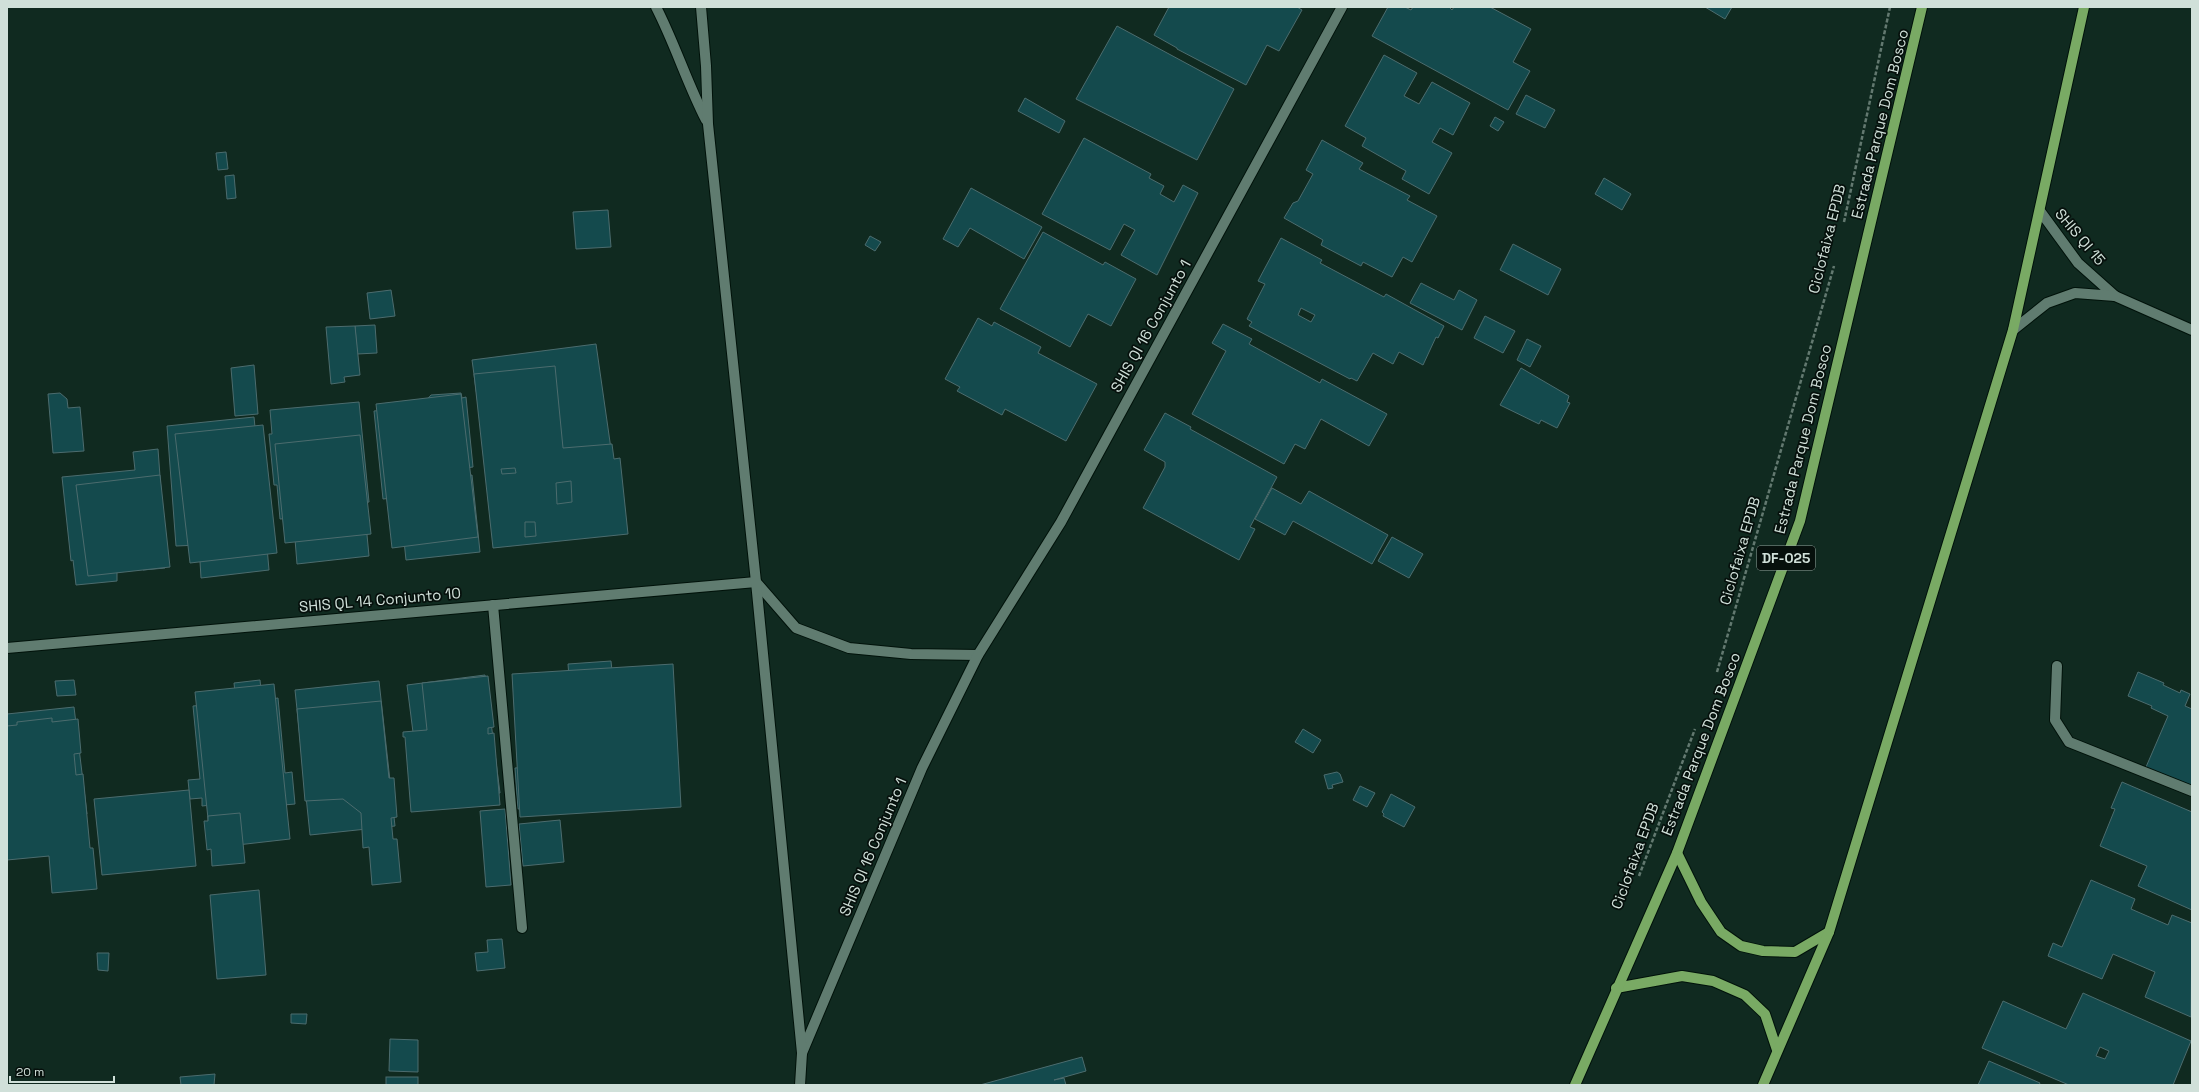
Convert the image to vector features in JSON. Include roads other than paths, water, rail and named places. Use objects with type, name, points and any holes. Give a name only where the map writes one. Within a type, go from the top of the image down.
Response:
[{"type":"main road","name":"Estrada Parque Dom Bosco","points":[[1575,1085],[1616,988],[1677,853],[1800,521],[1922,7]]},
{"type":"main road","points":[[1763,1085],[1829,932],[2012,330],[2040,212],[2084,7]]},
{"type":"main road","points":[[1677,853],[1700,902],[1721,932],[1741,946],[1763,951],[1795,952],[1829,932]]},
{"type":"main road","points":[[1616,988],[1682,976],[1713,981],[1745,995],[1765,1014],[1777,1050]]},
{"type":"street","points":[[656,7],[672,38],[696,100],[708,124]]},
{"type":"street","points":[[700,7],[706,66],[708,124],[756,582],[802,1053],[800,1085]]},
{"type":"street","name":"SHIS QI 16 Conjunto 1","points":[[802,1053],[922,768],[978,655],[1061,522],[1342,7]]},
{"type":"street","name":"SHIS QI 15","points":[[2040,212],[2078,264],[2115,296],[2192,330]]},
{"type":"street","name":"SHIS QI 15","points":[[2012,330],[2047,303],[2075,293],[2115,296]]},
{"type":"street","points":[[756,582],[796,628],[849,648],[911,654],[978,655]]},
{"type":"street","name":"SHIS QL 14 Conjunto 10","points":[[7,648],[756,582]]},
{"type":"street","points":[[493,605],[522,928]]},
{"type":"street","points":[[2057,666],[2055,720],[2069,742],[2192,791]]}]
